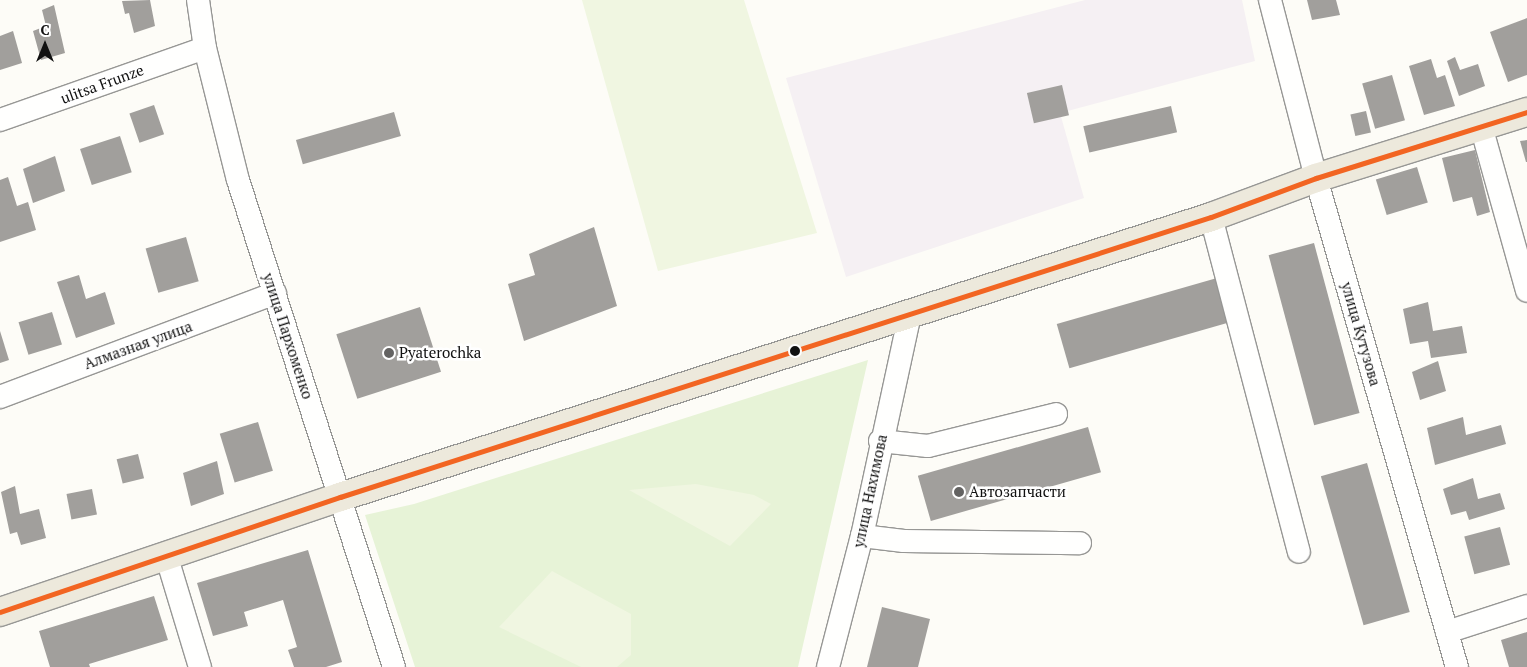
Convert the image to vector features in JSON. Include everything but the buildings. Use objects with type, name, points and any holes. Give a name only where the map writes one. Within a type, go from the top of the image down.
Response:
[{"type":"main road","points":[[0,612],[167,558],[340,497],[1211,217],[1316,178],[1527,112]]},
{"type":"street","name":"улица Пархоменко","points":[[198,0],[205,48],[238,180],[394,667]]},
{"type":"street","name":"улица Кутузова","points":[[1270,0],[1316,178],[1457,667]]},
{"type":"street","name":"ulitsa Frunze","points":[[0,120],[205,48]]},
{"type":"street","points":[[1482,126],[1527,291]]},
{"type":"street","points":[[1211,217],[1299,552]]},
{"type":"street","name":"Алмазная улица","points":[[0,397],[275,293]]},
{"type":"street","name":"улица Нахимова","points":[[828,667],[862,536],[880,441],[910,314]]},
{"type":"street","points":[[880,441],[928,446],[1056,414]]},
{"type":"street","points":[[862,536],[904,542],[1080,543]]},
{"type":"street","points":[[167,558],[200,667]]},
{"type":"street","points":[[1448,632],[1527,606]]},
{"type":"shaded area","points":[[1085,0],[1242,0],[1255,61],[1060,113],[1084,198],[846,277],[786,78]]},
{"type":"green space","points":[[582,0],[744,0],[817,233],[658,271]]},
{"type":"green space","points":[[868,360],[798,667],[415,667],[365,515],[414,504]]},
{"type":"green space","points":[[696,484],[754,495],[771,504],[730,546],[629,490]]},
{"type":"green space","points":[[552,571],[631,614],[631,655],[617,667],[581,667],[499,627]]},
{"type":"transit line","points":[[0,612],[340,497],[1211,217],[1316,178],[1527,112]]},
{"type":"place","name":"Pyaterochka","points":[[389,353]]},
{"type":"place","name":"Автозапчасти","points":[[959,492]]}]
